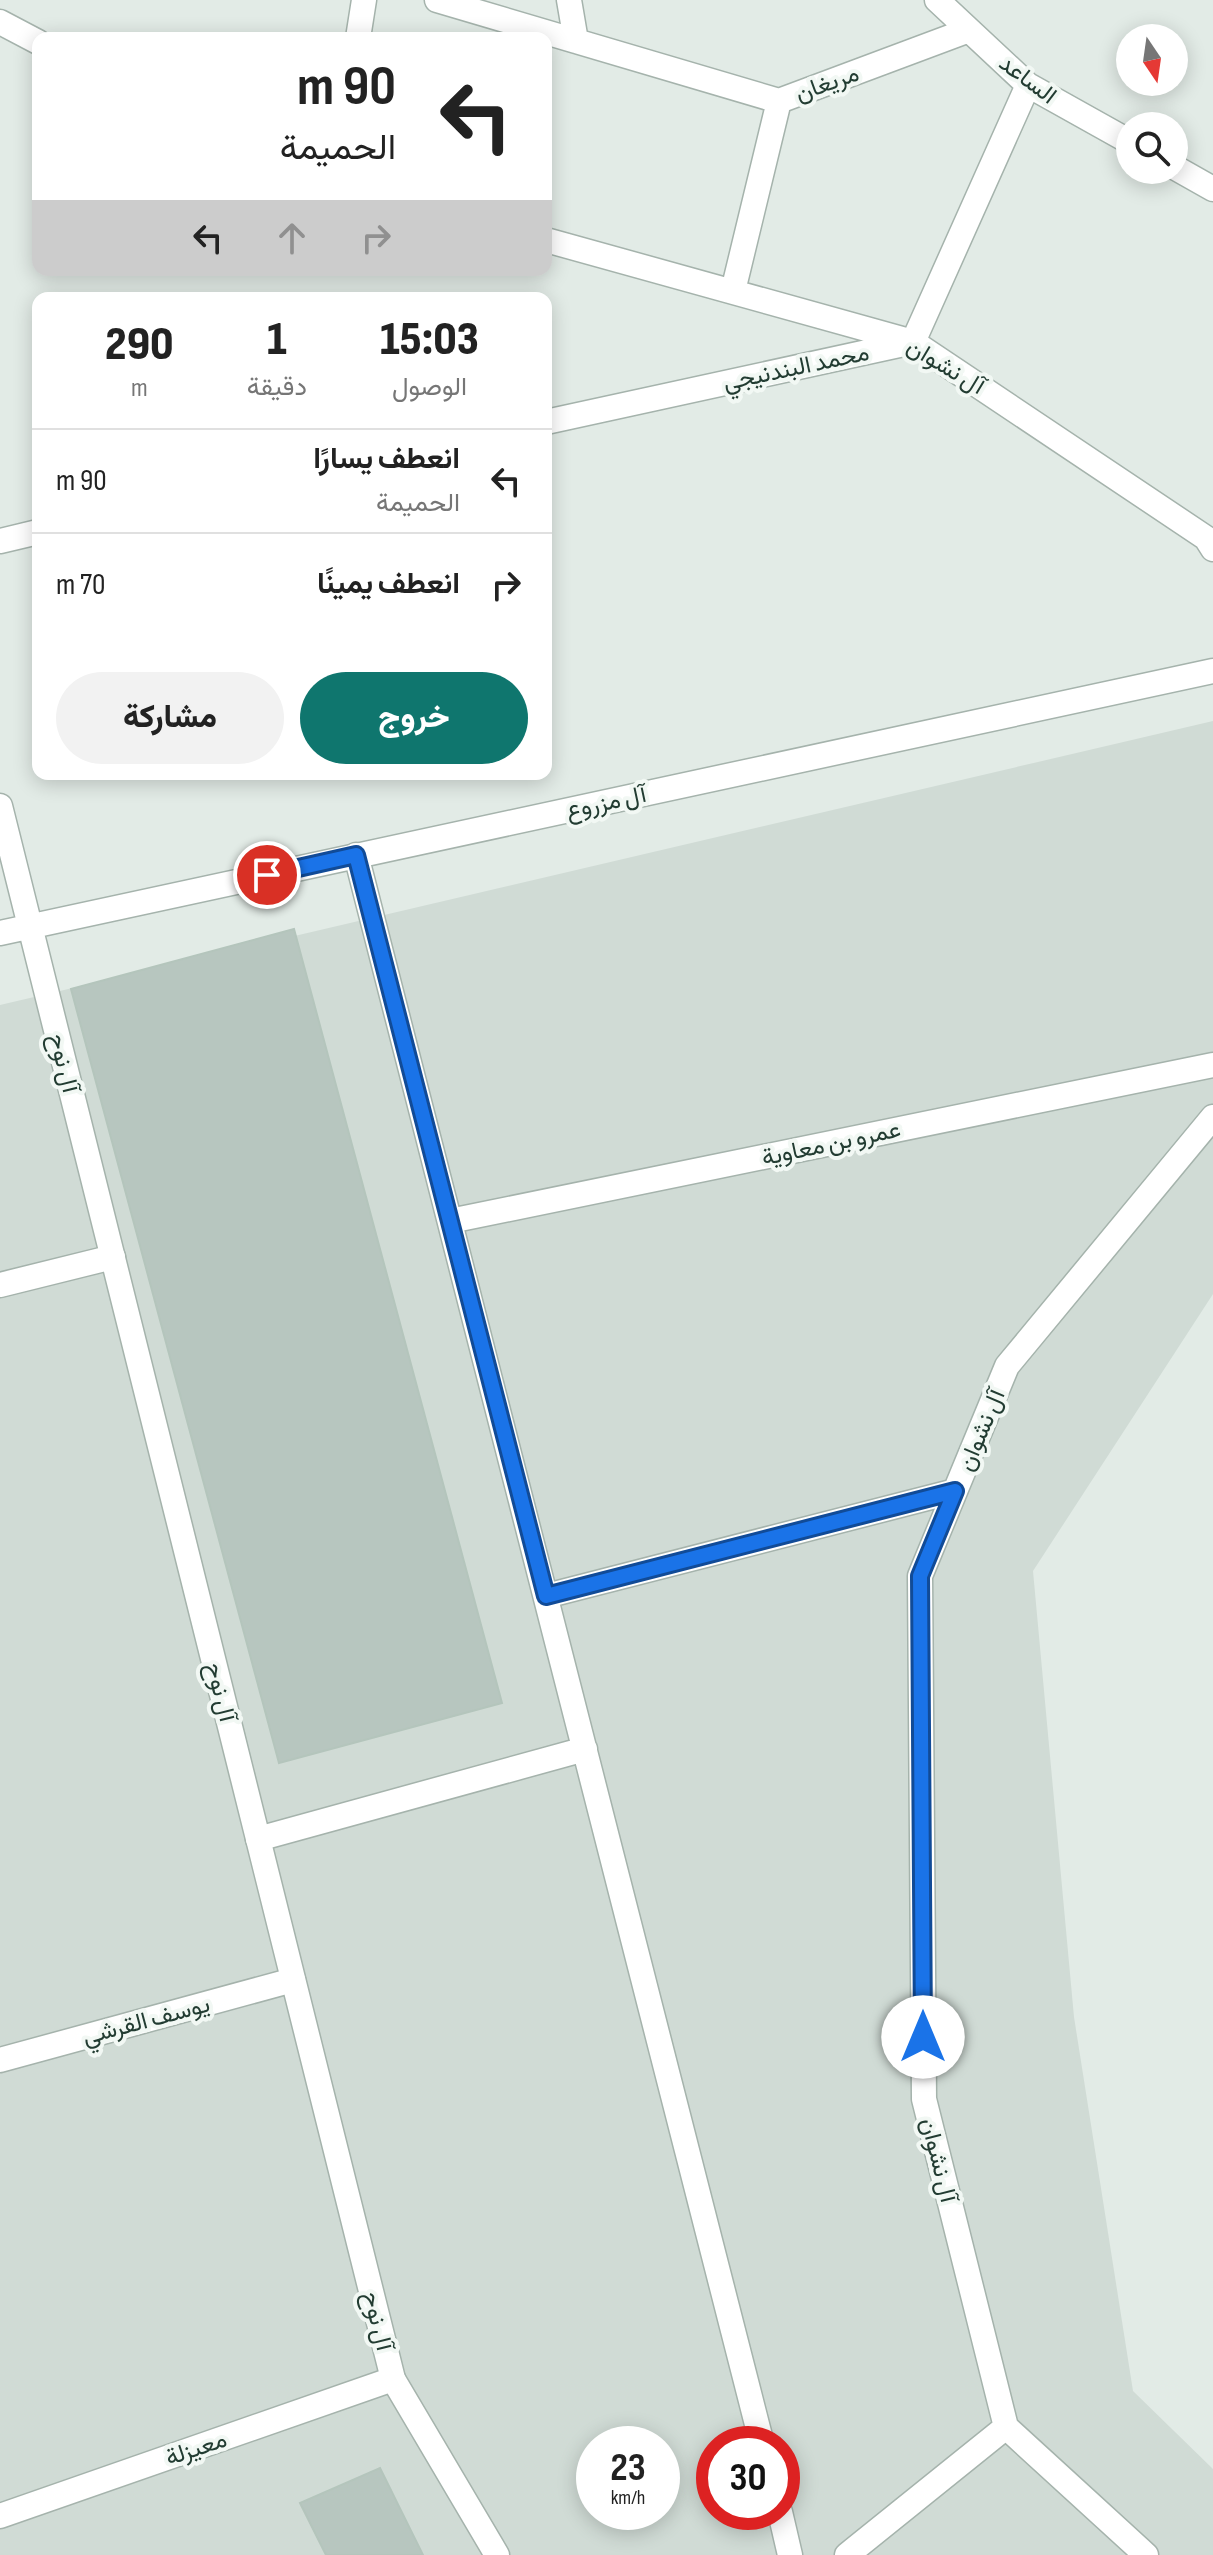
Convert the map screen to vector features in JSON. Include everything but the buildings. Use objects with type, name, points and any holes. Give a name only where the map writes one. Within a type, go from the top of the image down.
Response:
[{"type":"street","points":[[359,32],[364,0]]},
{"type":"street","points":[[437,0],[545,32]]},
{"type":"street","points":[[569,0],[576,41]]},
{"type":"street","name":"الساعد","points":[[937,0],[1028,85],[1116,134]]},
{"type":"street","points":[[0,22],[32,39]]},
{"type":"street","name":"مريغان","points":[[733,291],[779,101],[969,30]]},
{"type":"street","points":[[552,34],[779,101]]},
{"type":"street","points":[[913,342],[1028,85]]},
{"type":"street","points":[[1188,175],[1213,189]]},
{"type":"street","name":"آل نشوان","points":[[552,242],[913,342],[1206,538],[1213,549]]},
{"type":"street","name":"محمد البندنيجي","points":[[552,421],[913,342]]},
{"type":"street","points":[[0,541],[32,533]]},
{"type":"street","name":"آل مزروع","points":[[0,933],[1213,671]]},
{"type":"street","name":"آل نوح","points":[[0,806],[393,2379],[497,2555]]},
{"type":"street","points":[[356,855],[757,2426]]},
{"type":"street","name":"عمرو بن معاوية","points":[[450,1221],[1213,1065]]},
{"type":"street","name":"آل نشوان","points":[[1006,2427],[924,2099],[920,1576],[1007,1366],[1213,1117]]},
{"type":"street","points":[[0,1285],[113,1257]]},
{"type":"street","points":[[546,1596],[955,1491]]},
{"type":"street","points":[[258,1839],[585,1749]]},
{"type":"street","name":"يوسف القرشي","points":[[0,2060],[293,1980]]},
{"type":"street","name":"معيزلة","points":[[0,2516],[393,2379]]},
{"type":"street","points":[[847,2555],[1006,2427],[1146,2555]]},
{"type":"street","points":[[784,2530],[790,2555]]},
{"type":"shaded area","points":[[1213,721],[1213,1294],[1033,1571],[1074,2017],[1133,2391],[1213,2469],[1213,2555],[0,2555],[0,1005]]},
{"type":"route","points":[[267,875],[356,855],[546,1596],[955,1491],[920,1576],[923,2037]]}]
